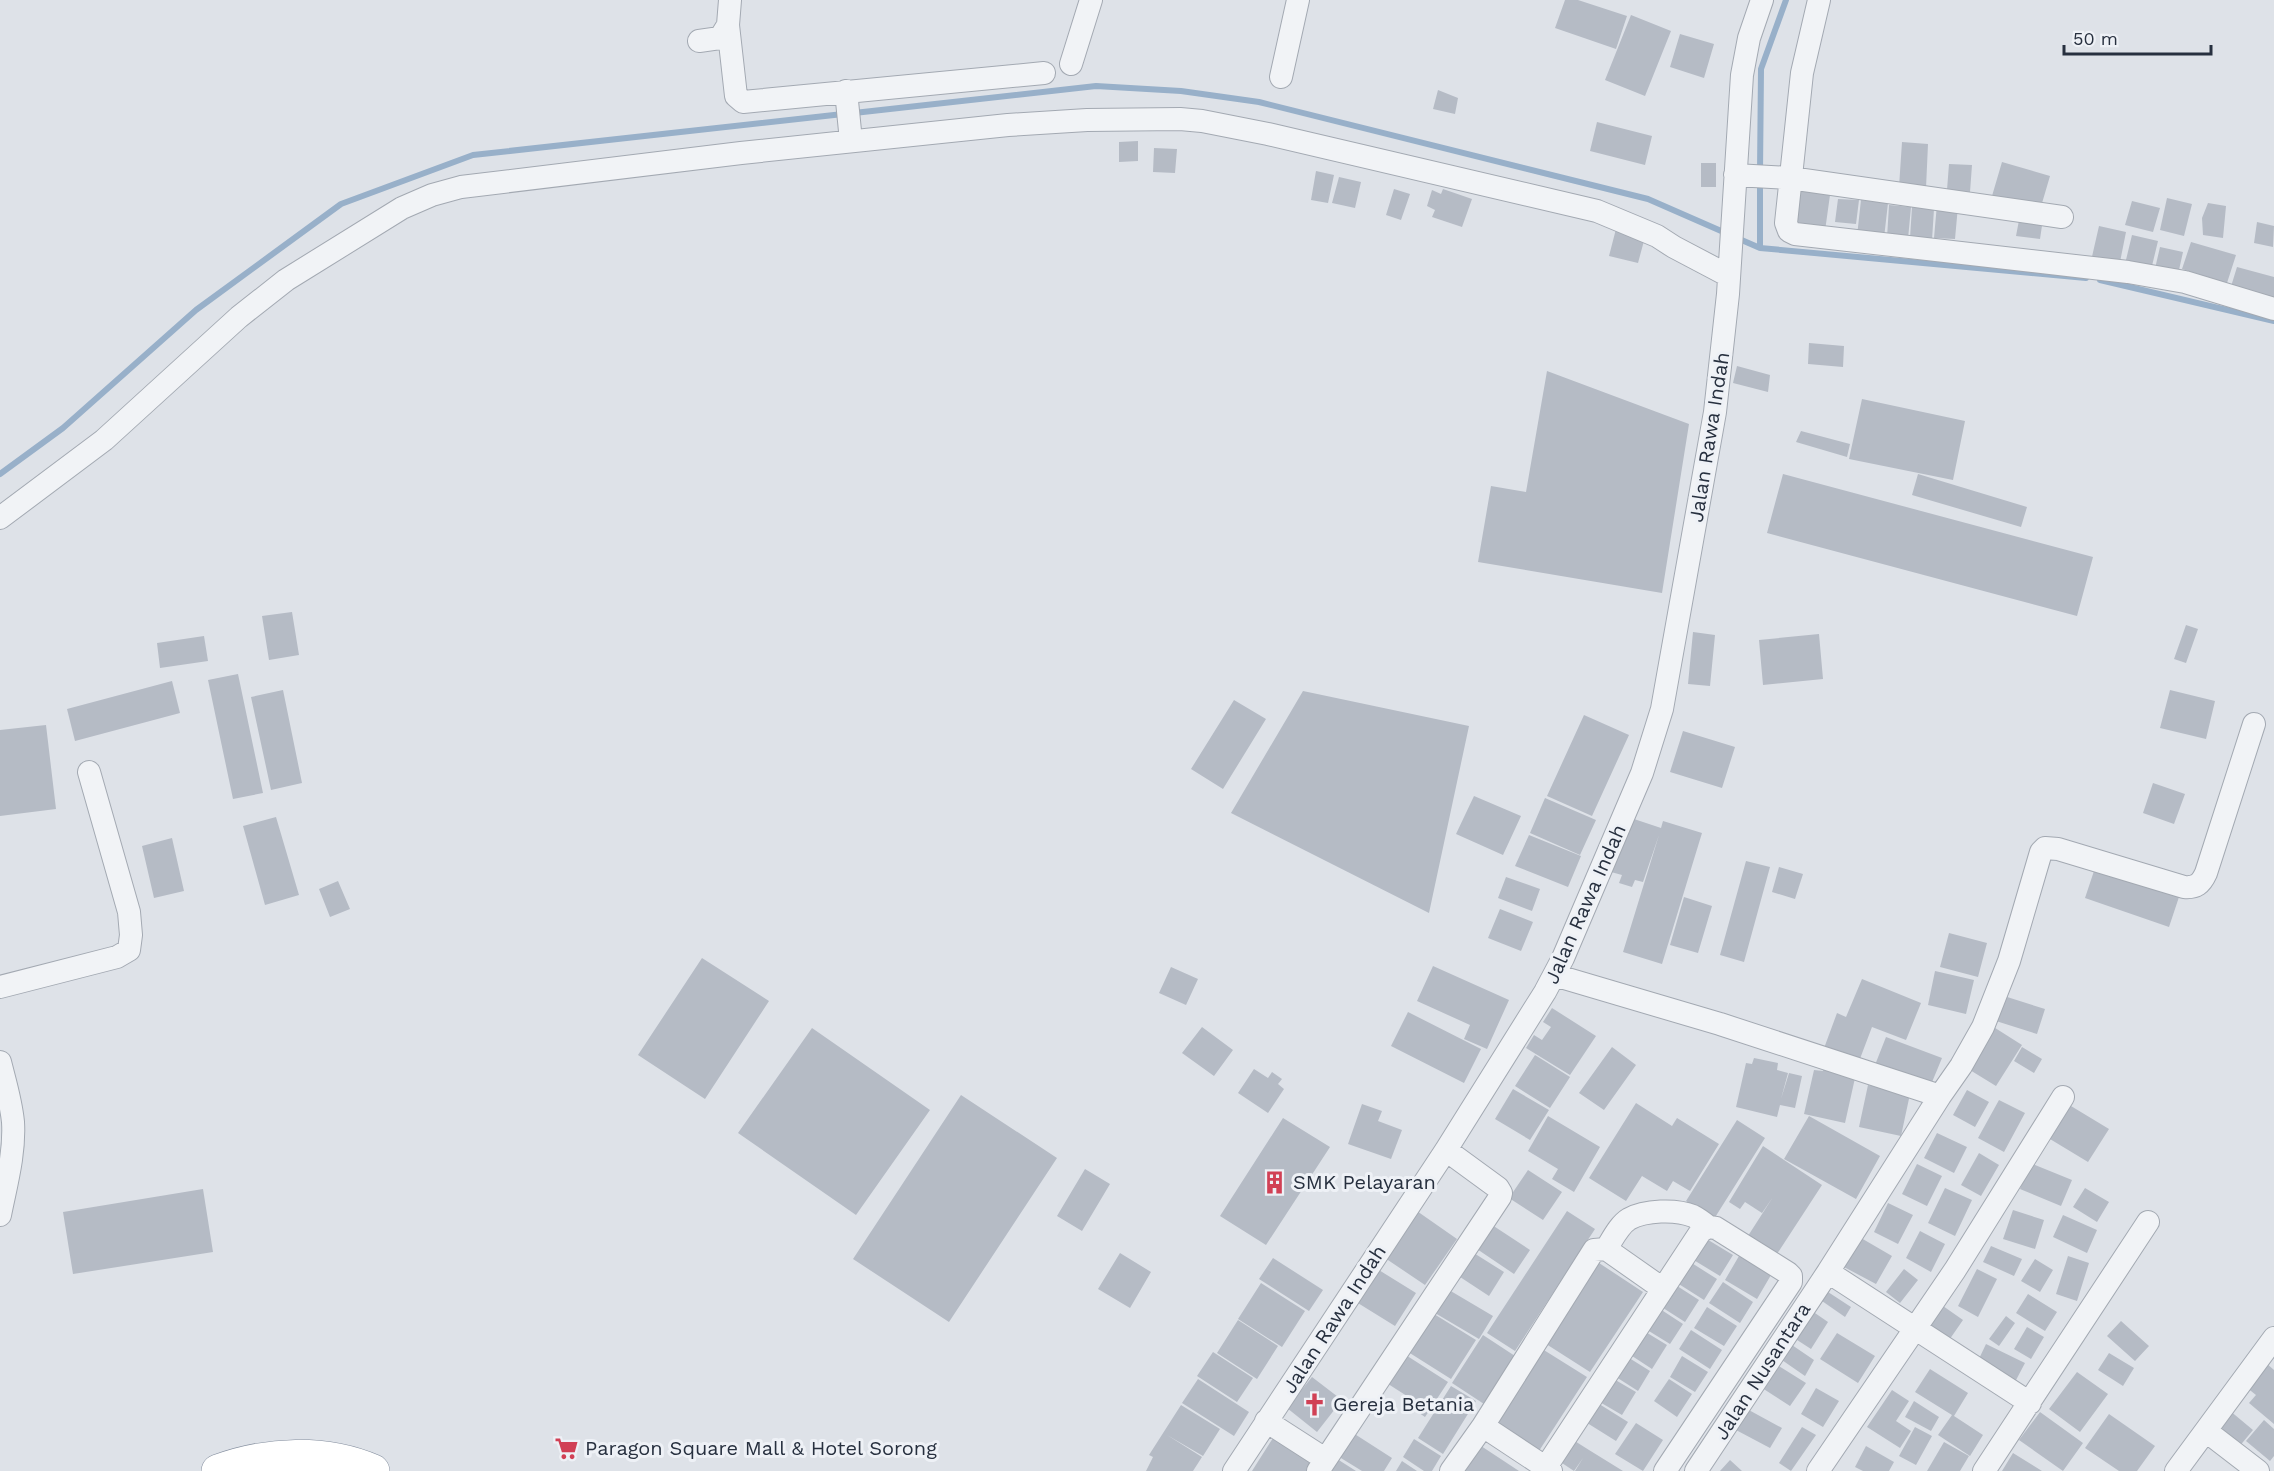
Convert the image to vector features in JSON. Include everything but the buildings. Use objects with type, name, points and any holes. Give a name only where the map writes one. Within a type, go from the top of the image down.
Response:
[{"type":"highway","points":[[218,1471],[252,1461],[297,1456],[327,1458],[356,1464],[373,1471]]},
{"type":"street","points":[[730,0],[728,25],[736,96],[743,102],[1044,73]]},
{"type":"street","points":[[1071,64],[1091,0]]},
{"type":"street","points":[[1281,77],[1298,0]]},
{"type":"street","points":[[1762,0],[1744,60],[1740,175],[1785,178],[2062,217]]},
{"type":"street","points":[[1819,0],[1802,73],[1785,178],[1786,223],[1789,231],[1794,234],[2128,272],[2185,282],[2274,309]]},
{"type":"street","points":[[699,41],[720,38],[728,25]]},
{"type":"street","points":[[846,91],[850,132]]},
{"type":"street","points":[[0,518],[104,440],[231,324],[286,280],[402,208],[432,195],[461,187],[850,132],[1132,119],[1202,121],[1268,134],[1597,211],[1729,266]]},
{"type":"street","name":"Jalan Rawa Indah","points":[[1234,1471],[1446,1150],[1554,975],[1642,773],[1662,709],[1715,411],[1732,214],[1740,175]]},
{"type":"street","name":"Jalan Nusantara","points":[[1696,1471],[1971,1050],[1994,1001],[2009,961],[2041,852],[2045,848],[2058,849],[2184,887],[2196,886],[2202,882],[2206,873],[2254,724]]},
{"type":"street","points":[[0,987],[117,957],[129,950],[131,935],[129,912],[89,772]]},
{"type":"street","points":[[1554,975],[1720,1024],[1940,1096]]},
{"type":"street","points":[[0,1062],[11,1103],[13,1124],[12,1155],[0,1215]]},
{"type":"street","points":[[1818,1471],[1955,1270],[2063,1097]]},
{"type":"street","points":[[1266,1421],[1322,1465],[1500,1197],[1501,1190],[1446,1150]]},
{"type":"street","points":[[1606,1249],[1619,1228],[1628,1220],[1649,1213],[1691,1215],[1708,1227],[1720,1230],[1788,1273],[1792,1278],[1665,1471]]},
{"type":"street","points":[[1985,1471],[2148,1222]]},
{"type":"street","points":[[1483,1426],[1548,1469],[1701,1231],[1708,1227]]},
{"type":"street","points":[[1451,1471],[1483,1426],[1591,1254],[1598,1249],[1606,1249],[1663,1289]]},
{"type":"street","points":[[1828,1272],[2030,1403]]},
{"type":"street","points":[[2176,1471],[2270,1352]]},
{"type":"street","points":[[2206,1431],[2258,1471]]},
{"type":"waterway","points":[[1760,172],[1761,69],[1786,0]]},
{"type":"waterway","points":[[854,113],[1096,86],[1181,91],[1259,102],[1648,199],[1728,234]]},
{"type":"waterway","points":[[0,474],[63,428],[196,310],[341,204],[473,155],[843,114]]},
{"type":"waterway","points":[[1760,182],[1760,248]]},
{"type":"waterway","points":[[1737,238],[1760,248],[2086,278]]},
{"type":"waterway","points":[[2100,280],[2274,321]]},
{"type":"place","name":"SMK Pelayaran","points":[[1275,1182]]},
{"type":"place","name":"Gereja Betania","points":[[1315,1404]]},
{"type":"place","name":"Paragon Square Mall & Hotel Sorong","points":[[567,1448]]}]
